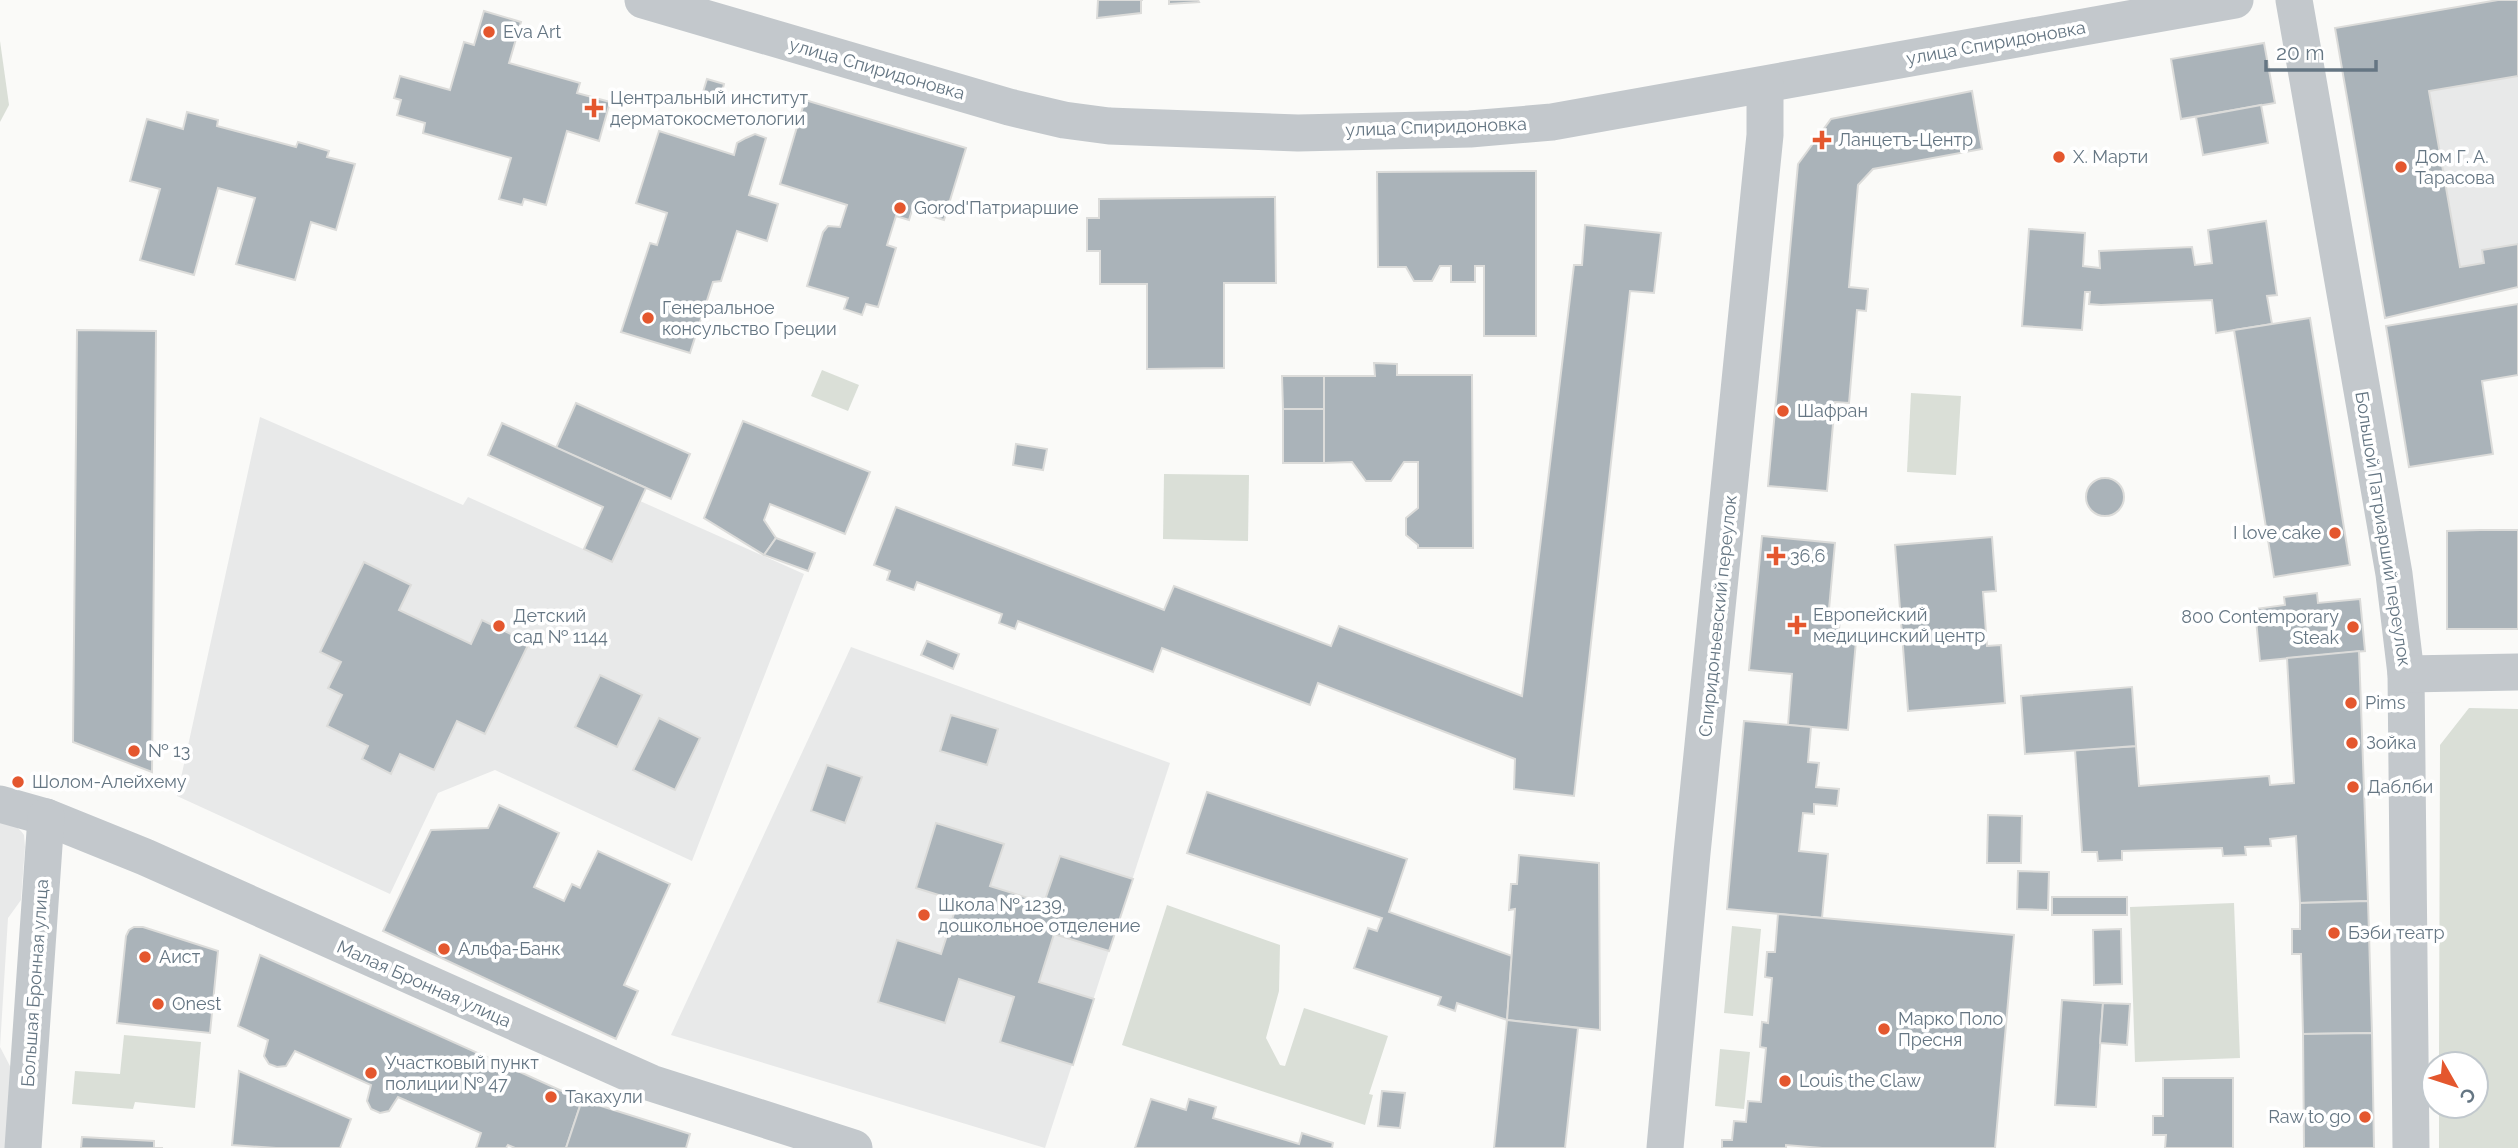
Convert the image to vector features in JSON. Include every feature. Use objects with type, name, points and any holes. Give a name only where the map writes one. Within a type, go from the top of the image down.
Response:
[{"type":"street","name":"улица Спиридоновка","points":[[643,0],[1009,107],[1064,120],[1109,126],[1298,133],[1470,129],[1552,122],[2235,0]]},
{"type":"street","name":"Большой Патриарший переулок","points":[[2294,0],[2394,575],[2406,674],[2410,1148]]},
{"type":"street","name":"Спиридоньевский переулок","points":[[1665,1148],[1692,853],[1765,135],[1765,85]]},
{"type":"street","points":[[2406,674],[2518,672]]},
{"type":"street","name":"Малая Бронная улица","points":[[0,804],[46,817],[145,857],[639,1079],[854,1148]]},
{"type":"street","name":"Большая Бронная улица","points":[[23,1148],[46,817]]},
{"type":"shaded area","name":"Дом Г. А. Тарасова","points":[[2498,0],[2518,0],[2518,287],[2385,318],[2335,28]]},
{"type":"shaded area","points":[[0,41],[9,105],[0,122]]},
{"type":"shaded area","points":[[822,370],[859,385],[848,411],[811,396]]},
{"type":"shaded area","points":[[1911,393],[1961,396],[1956,475],[1907,472]]},
{"type":"shaded area","name":"Детский сад № 1144","points":[[260,417],[463,505],[468,497],[612,562],[640,501],[804,574],[692,861],[495,770],[438,793],[390,894],[177,796]]},
{"type":"shaded area","points":[[1164,474],[1249,475],[1248,541],[1163,539]]},
{"type":"shaded area","name":"Школа № 1239, дошкольное отделение","points":[[851,647],[1170,763],[1045,1148],[671,1035]]},
{"type":"shaded area","points":[[2469,708],[2518,709],[2518,1148],[2439,1148],[2439,1120],[2490,1120],[2490,1050],[2439,1050],[2440,745]]},
{"type":"shaded area","points":[[0,819],[21,831],[25,847],[21,900],[8,918],[0,1047]]},
{"type":"shaded area","points":[[2234,903],[2240,1058],[2135,1062],[2130,907]]},
{"type":"shaded area","points":[[1167,905],[1280,945],[1279,991],[1266,1038],[1280,1065],[1285,1066],[1304,1008],[1388,1036],[1369,1094],[1373,1095],[1365,1125],[1122,1045]]},
{"type":"shaded area","points":[[1732,926],[1761,929],[1753,1016],[1724,1013]]},
{"type":"shaded area","points":[[124,1035],[201,1042],[195,1108],[135,1102],[133,1109],[72,1104],[75,1071],[120,1074]]},
{"type":"shaded area","points":[[0,1047],[11,1068],[6,1148],[0,1148]]},
{"type":"shaded area","points":[[1720,1049],[1750,1052],[1744,1109],[1715,1106]]},
{"type":"building","points":[[1098,0],[1141,0],[1141,13],[1097,18]]},
{"type":"building","points":[[1169,0],[1198,0],[1199,2],[1169,4]]},
{"type":"building","name":"Дом Г. А. Тарасова","points":[[2498,0],[2518,0],[2518,76],[2429,91],[2460,267],[2484,263],[2482,250],[2518,244],[2518,287],[2385,318],[2335,28]]},
{"type":"building","points":[[484,11],[521,22],[509,63],[580,83],[577,93],[610,102],[599,141],[567,131],[546,205],[524,199],[522,205],[499,199],[511,158],[423,133],[425,123],[397,115],[401,100],[394,98],[400,76],[450,90],[464,42],[474,45]]},
{"type":"building","points":[[2264,43],[2275,103],[2181,119],[2171,59]]},
{"type":"building","points":[[707,79],[724,84],[721,97],[703,92]]},
{"type":"building","points":[[1972,91],[1982,149],[1873,169],[1858,185],[1849,287],[1868,289],[1866,311],[1857,310],[1849,403],[1835,402],[1827,491],[1768,486],[1798,164],[1831,119]]},
{"type":"building","points":[[805,100],[966,148],[944,220],[912,210],[909,220],[896,216],[887,245],[896,248],[878,307],[866,304],[862,315],[844,309],[848,298],[807,286],[823,232],[828,226],[840,227],[847,205],[780,184]]},
{"type":"building","points":[[2261,105],[2268,143],[2203,155],[2196,117]]},
{"type":"building","points":[[187,112],[218,120],[217,126],[296,147],[298,142],[329,151],[327,157],[355,164],[336,230],[311,222],[295,280],[236,264],[255,198],[218,188],[194,275],[140,260],[160,189],[130,181],[147,119],[183,129]]},
{"type":"building","points":[[659,131],[734,155],[737,143],[746,138],[755,134],[766,138],[749,195],[778,204],[767,241],[737,231],[721,281],[713,282],[690,353],[621,332],[650,243],[657,245],[667,213],[636,203]]},
{"type":"building","points":[[1536,171],[1536,336],[1484,336],[1484,266],[1475,266],[1475,282],[1451,282],[1451,266],[1440,266],[1432,281],[1414,281],[1406,267],[1378,267],[1377,172]]},
{"type":"building","points":[[1275,197],[1276,283],[1224,283],[1224,368],[1147,369],[1147,284],[1100,284],[1100,251],[1087,251],[1087,218],[1099,218],[1099,199]]},
{"type":"building","points":[[2266,221],[2277,295],[2267,296],[2272,324],[2216,333],[2212,300],[2101,305],[2089,304],[2090,292],[2085,292],[2082,330],[2022,326],[2029,229],[2085,233],[2083,266],[2100,268],[2099,251],[2192,247],[2195,265],[2212,263],[2208,230]]},
{"type":"building","points":[[1585,225],[1661,233],[1654,293],[1630,291],[1574,796],[1514,789],[1515,759],[1318,683],[1310,705],[1162,648],[1153,672],[1018,621],[1015,629],[999,623],[1002,614],[917,582],[914,590],[887,580],[890,571],[874,565],[896,507],[1164,610],[1174,586],[1331,646],[1339,626],[1522,696],[1574,265],[1582,265]]},
{"type":"building","points":[[2518,304],[2518,375],[2482,381],[2493,454],[2409,467],[2386,326]]},
{"type":"building","points":[[2310,318],[2350,565],[2274,577],[2234,330]]},
{"type":"building","points":[[77,330],[156,331],[152,772],[73,742]]},
{"type":"building","points":[[1374,363],[1397,364],[1397,375],[1472,375],[1473,548],[1418,548],[1406,535],[1406,518],[1418,508],[1418,462],[1404,462],[1391,481],[1366,481],[1352,462],[1324,463],[1324,376],[1375,376]]},
{"type":"building","points":[[1282,376],[1324,376],[1324,409],[1283,409]]},
{"type":"building","points":[[576,403],[690,454],[671,499],[556,448]]},
{"type":"building","points":[[1283,409],[1324,409],[1324,463],[1283,463]]},
{"type":"building","points":[[743,421],[870,472],[845,534],[770,504],[764,520],[776,538],[764,555],[704,518]]},
{"type":"building","points":[[502,423],[646,488],[612,562],[584,549],[603,507],[488,455]]},
{"type":"building","points":[[1016,444],[1047,449],[1043,470],[1013,465]]},
{"type":"building","points":[[2105,478],[2118,484],[2124,497],[2118,510],[2105,516],[2092,510],[2086,497],[2092,484]]},
{"type":"building","points":[[2518,530],[2518,629],[2447,629],[2447,531]]},
{"type":"building","name":"Европейский медицинский центр","points":[[1762,536],[1835,543],[1829,609],[1841,610],[1838,639],[1856,641],[1848,730],[1788,725],[1792,674],[1749,670]]},
{"type":"building","points":[[1992,537],[1996,591],[1983,592],[1987,646],[2001,645],[2005,703],[1908,711],[1895,545]]},
{"type":"building","points":[[776,538],[815,553],[808,571],[764,555]]},
{"type":"building","points":[[364,562],[411,585],[399,610],[471,644],[482,620],[529,643],[485,734],[457,721],[434,770],[400,754],[391,774],[362,759],[368,746],[327,726],[342,695],[328,688],[341,662],[320,652]]},
{"type":"building","points":[[2317,593],[2318,603],[2360,599],[2365,651],[2260,661],[2255,609],[2285,605],[2284,597]]},
{"type":"building","points":[[927,641],[959,654],[953,669],[921,655]]},
{"type":"building","points":[[2359,651],[2368,901],[2300,903],[2296,836],[2270,839],[2271,846],[2245,847],[2246,855],[2223,856],[2222,848],[2122,851],[2122,860],[2098,861],[2097,852],[2082,852],[2075,750],[2136,746],[2139,786],[2269,776],[2270,785],[2294,783],[2287,658]]},
{"type":"building","points":[[600,675],[642,695],[617,747],[575,727]]},
{"type":"building","points":[[2132,687],[2136,746],[2025,754],[2021,696]]},
{"type":"building","points":[[951,715],[998,729],[987,765],[940,751]]},
{"type":"building","points":[[659,718],[700,738],[675,790],[633,770]]},
{"type":"building","points":[[1744,721],[1811,727],[1808,762],[1819,763],[1816,787],[1839,789],[1837,806],[1814,804],[1814,814],[1803,813],[1799,851],[1828,854],[1822,918],[1727,909]]},
{"type":"building","points":[[827,765],[862,777],[845,823],[811,811]]},
{"type":"building","points":[[1207,792],[1407,859],[1389,912],[1512,956],[1507,1020],[1457,1003],[1455,1011],[1438,1005],[1441,997],[1354,968],[1368,928],[1377,931],[1382,918],[1187,853]]},
{"type":"building","points":[[499,805],[559,833],[534,887],[564,901],[572,884],[580,888],[598,851],[670,884],[624,985],[638,991],[616,1039],[383,931],[431,830],[488,828]]},
{"type":"building","points":[[1988,815],[2022,816],[2021,863],[1987,863]]},
{"type":"building","points":[[936,823],[1004,844],[990,886],[1044,903],[1060,856],[1133,879],[1109,951],[1054,934],[1039,982],[1094,999],[1073,1065],[1000,1042],[1014,997],[959,979],[945,1023],[878,1002],[897,940],[941,954],[958,901],[916,888]]},
{"type":"building","points":[[1519,855],[1599,863],[1600,1030],[1507,1020],[1515,909],[1509,910],[1511,884],[1517,884]]},
{"type":"building","points":[[2018,871],[2049,872],[2048,910],[2017,909]]},
{"type":"building","points":[[2052,897],[2127,897],[2127,915],[2052,915]]},
{"type":"building","points":[[2368,901],[2372,1033],[2303,1034],[2301,954],[2292,954],[2292,929],[2300,929],[2300,903]]},
{"type":"building","name":"Марко Поло Пресня","points":[[1778,914],[2014,935],[1995,1148],[1822,1148],[1786,1145],[1786,1148],[1722,1148],[1722,1140],[1732,1140],[1734,1121],[1746,1122],[1748,1101],[1761,1102],[1766,1048],[1760,1047],[1762,1022],[1768,1023],[1772,978],[1765,977],[1767,952],[1775,952]]},
{"type":"building","points":[[134,927],[143,927],[218,951],[210,1033],[117,1023],[126,936]]},
{"type":"building","points":[[2121,929],[2122,984],[2094,985],[2093,930]]},
{"type":"building","points":[[260,955],[582,1100],[566,1148],[515,1148],[508,1145],[506,1148],[476,1148],[481,1133],[398,1097],[389,1111],[380,1113],[371,1109],[367,1101],[371,1085],[295,1051],[286,1066],[269,1064],[264,1056],[268,1040],[238,1026]]},
{"type":"building","points":[[2062,1000],[2103,1003],[2096,1107],[2055,1105]]},
{"type":"building","points":[[2103,1003],[2130,1004],[2127,1045],[2100,1043]]},
{"type":"building","points":[[1507,1020],[1578,1028],[1565,1148],[1494,1148]]},
{"type":"building","points":[[2372,1033],[2374,1148],[2304,1148],[2303,1034]]},
{"type":"building","points":[[239,1071],[351,1119],[340,1148],[232,1145]]},
{"type":"building","points":[[2163,1078],[2233,1078],[2233,1148],[2165,1148],[2166,1135],[2153,1135],[2153,1116],[2163,1116]]},
{"type":"building","points":[[1382,1091],[1405,1093],[1400,1128],[1378,1126]]},
{"type":"building","points":[[1151,1099],[1186,1110],[1189,1099],[1216,1107],[1213,1118],[1299,1144],[1302,1133],[1333,1143],[1332,1148],[1135,1148]]},
{"type":"building","points":[[582,1100],[690,1134],[686,1148],[566,1148]]},
{"type":"building","points":[[82,1137],[154,1141],[154,1148],[81,1148]]},
{"type":"place","name":"Eva Art","points":[[489,32]]},
{"type":"place","name":"Центральный институт дерматокосметологии","points":[[594,108]]},
{"type":"place","name":"Ланцетъ-Центр","points":[[1822,140]]},
{"type":"place","name":"Х. Марти","points":[[2059,157]]},
{"type":"place","name":"Дом Г. А. Тарасова","points":[[2401,167]]},
{"type":"place","name":"Gorod'Патриаршие","points":[[900,208]]},
{"type":"place","name":"Генеральное консульство Греции","points":[[648,318]]},
{"type":"place","name":"Шафран","points":[[1783,411]]},
{"type":"place","name":"I love cake","points":[[2335,533]]},
{"type":"place","name":"36,6","points":[[1776,556]]},
{"type":"place","name":"Европейский медицинский центр","points":[[1797,625]]},
{"type":"place","name":"Детский сад № 1144","points":[[499,626]]},
{"type":"place","name":"800 Contemporary Steak","points":[[2353,627]]},
{"type":"place","name":"Pims","points":[[2351,703]]},
{"type":"place","name":"Зойка","points":[[2352,743]]},
{"type":"place","name":"№ 13","points":[[134,751]]},
{"type":"place","name":"Шолом-Алейхему","points":[[18,782]]},
{"type":"place","name":"Даблби","points":[[2353,787]]},
{"type":"place","name":"Школа № 1239, дошкольное отделение","points":[[924,915]]},
{"type":"place","name":"Бэби театр","points":[[2334,933]]},
{"type":"place","name":"Альфа-Банк","points":[[444,949]]},
{"type":"place","name":"Аист","points":[[145,957]]},
{"type":"place","name":"Onest","points":[[158,1004]]},
{"type":"place","name":"Марко Поло Пресня","points":[[1884,1029]]},
{"type":"place","name":"Участковый пункт полиции № 47","points":[[371,1073]]},
{"type":"place","name":"Louis the Claw","points":[[1785,1081]]},
{"type":"place","name":"Такахули","points":[[551,1097]]},
{"type":"place","name":"Raw to go","points":[[2365,1117]]}]
